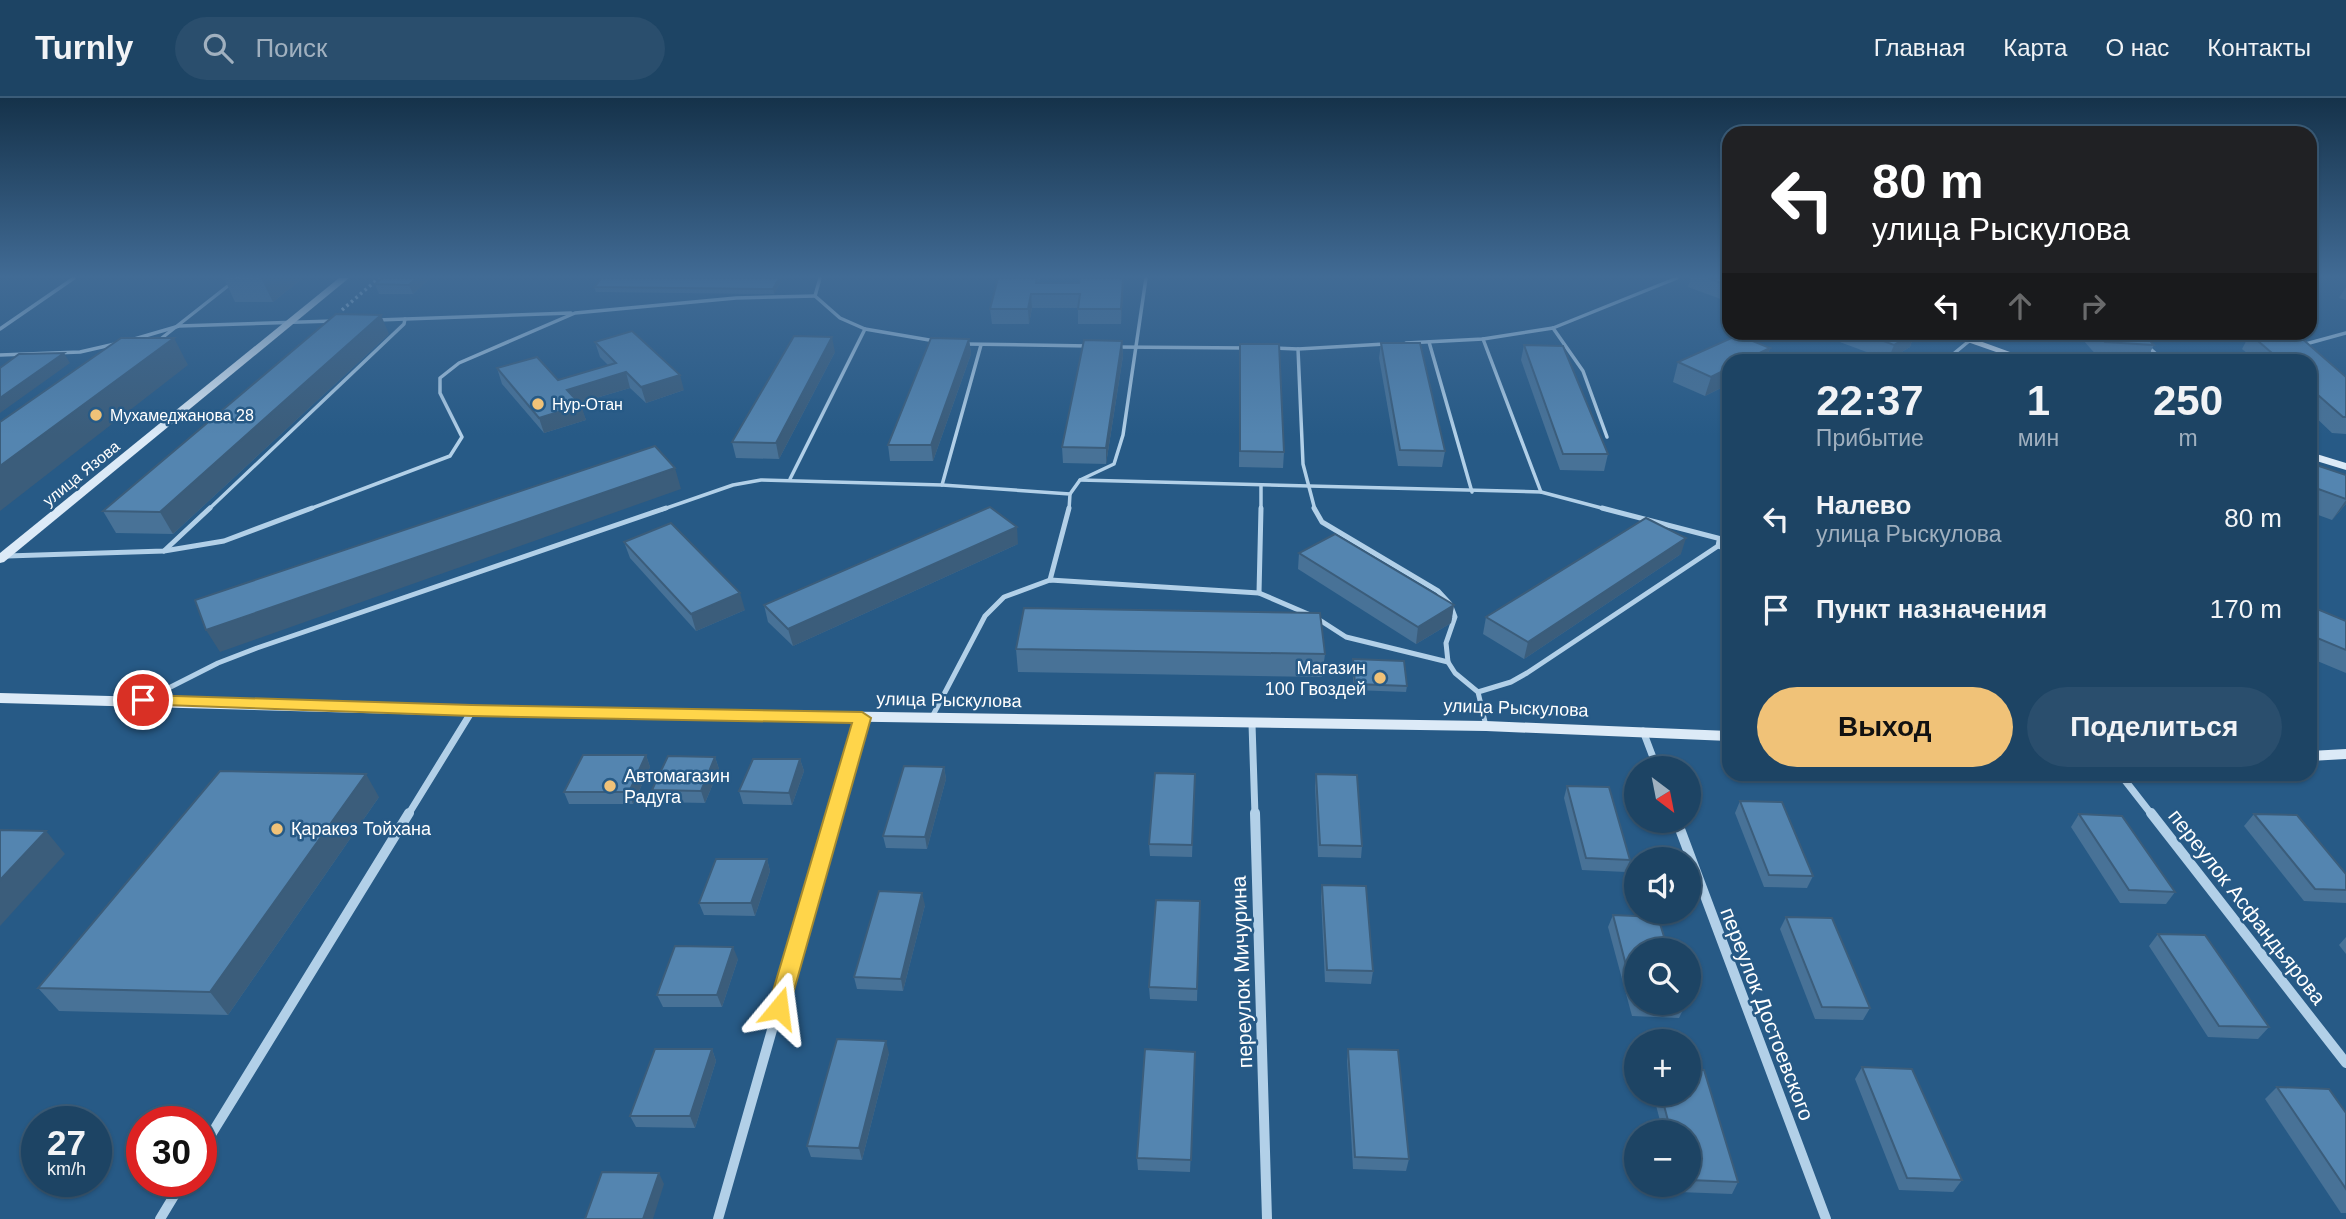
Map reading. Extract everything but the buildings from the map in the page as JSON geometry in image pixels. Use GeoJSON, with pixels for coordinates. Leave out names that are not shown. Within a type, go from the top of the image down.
{"type":"FeatureCollection","features":[{"type":"Feature","properties":{"kind":"street","name":"улица Язова"},"geometry":{"type":"LineString","coordinates":[[2,558],[282,330]]}},
{"type":"Feature","properties":{"kind":"street"},"geometry":{"type":"LineString","coordinates":[[1966,340],[2009,354]]}},
{"type":"Feature","properties":{"kind":"street"},"geometry":{"type":"LineString","coordinates":[[2317,457],[2346,467]]}},
{"type":"Feature","properties":{"kind":"street","name":"улица Рыскулова"},"geometry":{"type":"LineString","coordinates":[[0,698],[472,711],[1486,726],[1722,736]]}},
{"type":"Feature","properties":{"kind":"street"},"geometry":{"type":"LineString","coordinates":[[217,1125],[472,711]]}},
{"type":"Feature","properties":{"kind":"street"},"geometry":{"type":"LineString","coordinates":[[718,1219],[862,718]]}},
{"type":"Feature","properties":{"kind":"street","name":"переулок Мичурина"},"geometry":{"type":"LineString","coordinates":[[1252,724],[1267,1219]]}},
{"type":"Feature","properties":{"kind":"street"},"geometry":{"type":"LineString","coordinates":[[1643,732],[1652,756]]}},
{"type":"Feature","properties":{"kind":"street"},"geometry":{"type":"LineString","coordinates":[[2317,756],[2346,754]]}},
{"type":"Feature","properties":{"kind":"street","name":"переулок Асфандьярова"},"geometry":{"type":"LineString","coordinates":[[2125,781],[2346,1063]]}},
{"type":"Feature","properties":{"kind":"street","name":"переулок Достоевского"},"geometry":{"type":"LineString","coordinates":[[1681,833],[1826,1219]]}},
{"type":"Feature","properties":{"kind":"street"},"geometry":{"type":"LineString","coordinates":[[160,1219],[173,1197]]}},
{"type":"Feature","properties":{"kind":"lane"},"geometry":{"type":"LineString","coordinates":[[129,340],[164,330]]}},
{"type":"Feature","properties":{"kind":"lane"},"geometry":{"type":"LineString","coordinates":[[157,342],[173,330]]}},
{"type":"Feature","properties":{"kind":"lane"},"geometry":{"type":"LineString","coordinates":[[164,551],[393,330]]}},
{"type":"Feature","properties":{"kind":"lane"},"geometry":{"type":"LineString","coordinates":[[2,558],[164,551],[224,541],[450,456],[462,438],[440,393],[440,378],[459,363],[535,330]]}},
{"type":"Feature","properties":{"kind":"lane"},"geometry":{"type":"LineString","coordinates":[[790,479],[863,330]]}},
{"type":"Feature","properties":{"kind":"lane"},"geometry":{"type":"LineString","coordinates":[[872,330],[947,342]]}},
{"type":"Feature","properties":{"kind":"lane"},"geometry":{"type":"LineString","coordinates":[[1049,580],[1069,514],[1070,494],[1080,480],[1114,464],[1124,435],[1140,330]]}},
{"type":"Feature","properties":{"kind":"lane"},"geometry":{"type":"LineString","coordinates":[[1402,344],[1483,339],[1538,330]]}},
{"type":"Feature","properties":{"kind":"lane"},"geometry":{"type":"LineString","coordinates":[[1555,330],[1583,371],[1607,437]]}},
{"type":"Feature","properties":{"kind":"lane"},"geometry":{"type":"LineString","coordinates":[[2297,349],[2304,344],[2346,333]]}},
{"type":"Feature","properties":{"kind":"lane"},"geometry":{"type":"LineString","coordinates":[[1483,339],[1541,492]]}},
{"type":"Feature","properties":{"kind":"lane"},"geometry":{"type":"LineString","coordinates":[[2293,341],[2304,344]]}},
{"type":"Feature","properties":{"kind":"lane"},"geometry":{"type":"LineString","coordinates":[[1429,342],[1472,492]]}},
{"type":"Feature","properties":{"kind":"lane"},"geometry":{"type":"LineString","coordinates":[[1955,354],[1972,342]]}},
{"type":"Feature","properties":{"kind":"lane"},"geometry":{"type":"LineString","coordinates":[[2143,342],[2156,354]]}},
{"type":"Feature","properties":{"kind":"lane"},"geometry":{"type":"LineString","coordinates":[[958,343],[1099,346]]}},
{"type":"Feature","properties":{"kind":"lane"},"geometry":{"type":"LineString","coordinates":[[2,356],[80,352],[116,344]]}},
{"type":"Feature","properties":{"kind":"lane"},"geometry":{"type":"LineString","coordinates":[[1271,348],[1389,344]]}},
{"type":"Feature","properties":{"kind":"lane"},"geometry":{"type":"LineString","coordinates":[[942,485],[982,345]]}},
{"type":"Feature","properties":{"kind":"lane"},"geometry":{"type":"LineString","coordinates":[[1112,346],[1258,348]]}},
{"type":"Feature","properties":{"kind":"lane"},"geometry":{"type":"LineString","coordinates":[[1298,349],[1305,486],[1314,512],[1322,522],[1438,591],[1450,604],[1455,617],[1446,643],[1448,662],[1455,673],[1478,692],[1486,726]]}},
{"type":"Feature","properties":{"kind":"lane"},"geometry":{"type":"LineString","coordinates":[[143,700],[257,648],[720,489],[761,480],[790,479],[942,485],[1070,494]]}},
{"type":"Feature","properties":{"kind":"lane"},"geometry":{"type":"LineString","coordinates":[[1080,480],[1541,492],[1722,545]]}},
{"type":"Feature","properties":{"kind":"lane"},"geometry":{"type":"LineString","coordinates":[[1259,593],[1261,485]]}},
{"type":"Feature","properties":{"kind":"lane"},"geometry":{"type":"LineString","coordinates":[[1478,692],[1511,682],[1527,673],[1722,542]]}},
{"type":"Feature","properties":{"kind":"lane"},"geometry":{"type":"LineString","coordinates":[[932,719],[985,616],[1004,597],[1049,580],[1259,593],[1315,617],[1346,637],[1448,662]]}},
{"type":"Feature","properties":{"kind":"place","name":"Нур-Отан"},"geometry":{"type":"Point","coordinates":[538,404]}},
{"type":"Feature","properties":{"kind":"place","name":"Мухамеджанова 28"},"geometry":{"type":"Point","coordinates":[96,415]}},
{"type":"Feature","properties":{"kind":"place","name":"Магазин 100 Гвоздей"},"geometry":{"type":"Point","coordinates":[1380,678]}},
{"type":"Feature","properties":{"kind":"place","name":"Автомагазин Радуга"},"geometry":{"type":"Point","coordinates":[610,786]}},
{"type":"Feature","properties":{"kind":"place","name":"Қаракөз Тойхана"},"geometry":{"type":"Point","coordinates":[277,829]}},
{"type":"Feature","properties":{"kind":"route"},"geometry":{"type":"LineString","coordinates":[[143,700],[472,711],[862,718],[779,1008]]}}]}
